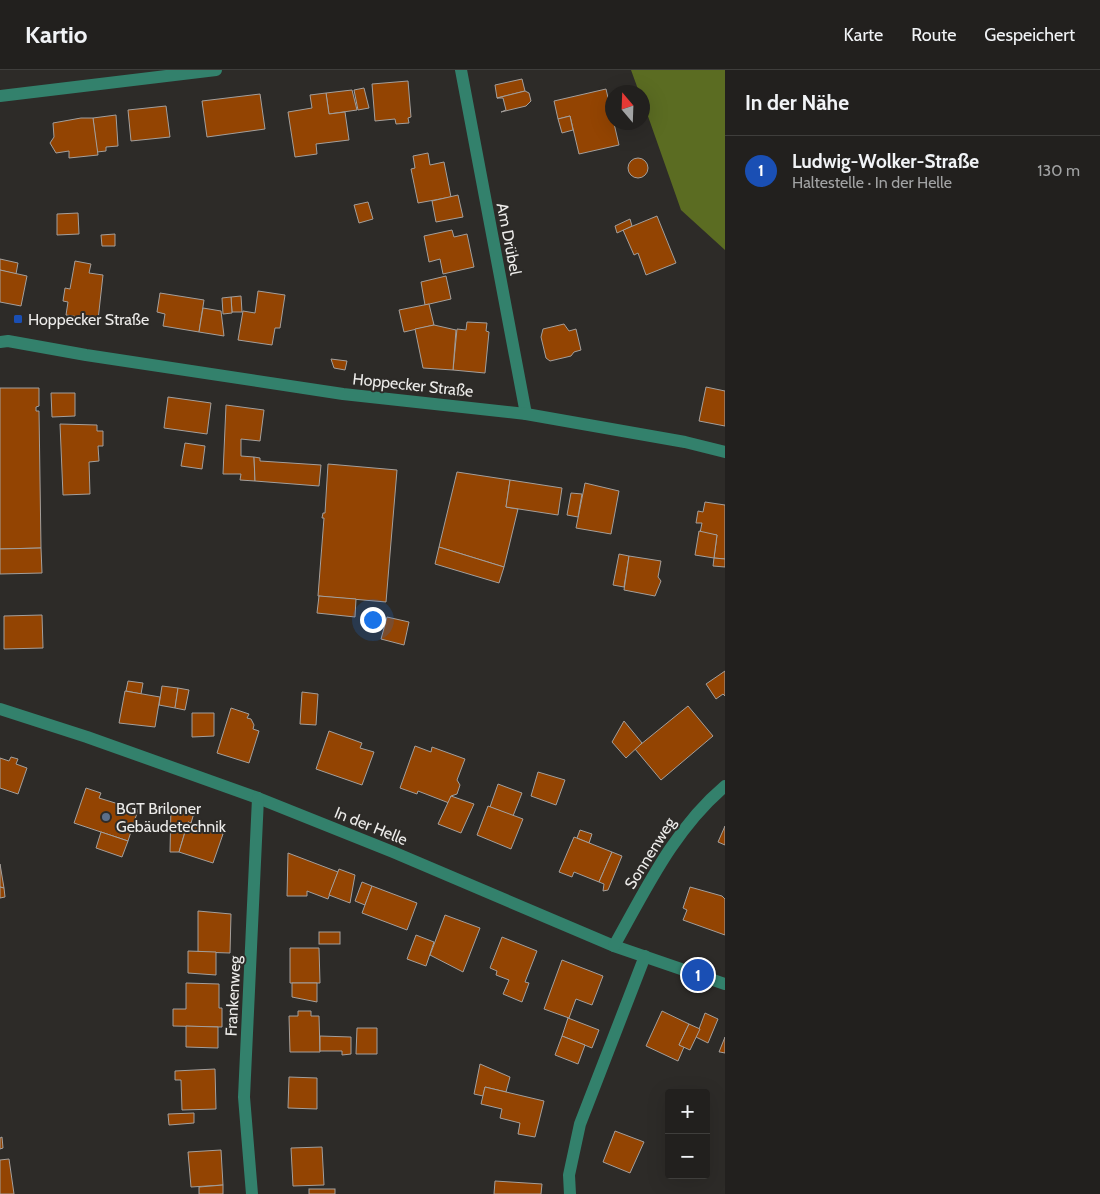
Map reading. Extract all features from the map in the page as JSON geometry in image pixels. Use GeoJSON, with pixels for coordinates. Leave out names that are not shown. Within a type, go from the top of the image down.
{"type":"FeatureCollection","features":[{"type":"Feature","properties":{"kind":"street"},"geometry":{"type":"LineString","coordinates":[[0,96],[216,70]]}},
{"type":"Feature","properties":{"kind":"street","name":"Am Drübel"},"geometry":{"type":"LineString","coordinates":[[460,70],[526,414]]}},
{"type":"Feature","properties":{"kind":"street","name":"Hoppecker Straße"},"geometry":{"type":"LineString","coordinates":[[2,340],[95,357],[343,394],[526,414],[685,442],[725,452]]}},
{"type":"Feature","properties":{"kind":"street","name":"In der Helle"},"geometry":{"type":"LineString","coordinates":[[0,709],[88,736],[258,798],[393,852],[614,946],[725,984]]}},
{"type":"Feature","properties":{"kind":"street","name":"Sonnenweg"},"geometry":{"type":"LineString","coordinates":[[614,946],[651,879],[680,833],[725,786]]}},
{"type":"Feature","properties":{"kind":"street","name":"Frankenweg"},"geometry":{"type":"LineString","coordinates":[[252,1194],[244,1097],[258,798]]}},
{"type":"Feature","properties":{"kind":"street"},"geometry":{"type":"LineString","coordinates":[[570,1194],[569,1175],[580,1124],[645,956]]}},
{"type":"Feature","properties":{"kind":"green space"},"geometry":{"type":"Polygon","coordinates":[[[631,70],[725,70],[725,250],[681,210],[650,122],[650,85],[636,85],[631,70]]]}},
{"type":"Feature","properties":{"kind":"building"},"geometry":{"type":"Polygon","coordinates":[[[522,79],[525,91],[497,98],[495,85],[522,79]]]}},
{"type":"Feature","properties":{"kind":"building"},"geometry":{"type":"Polygon","coordinates":[[[408,81],[411,117],[408,118],[409,123],[396,124],[395,119],[375,121],[372,84],[408,81]]]}},
{"type":"Feature","properties":{"kind":"building"},"geometry":{"type":"Polygon","coordinates":[[[364,88],[369,108],[358,110],[354,90],[364,88]]]}},
{"type":"Feature","properties":{"kind":"building"},"geometry":{"type":"Polygon","coordinates":[[[605,89],[605,130],[616,130],[619,145],[579,154],[570,116],[558,119],[554,101],[605,89]]]}},
{"type":"Feature","properties":{"kind":"building"},"geometry":{"type":"Polygon","coordinates":[[[352,90],[357,110],[329,114],[326,93],[352,90]]]}},
{"type":"Feature","properties":{"kind":"building"},"geometry":{"type":"Polygon","coordinates":[[[525,91],[529,93],[531,101],[526,106],[501,112],[506,110],[503,98],[497,98],[525,91]]]}},
{"type":"Feature","properties":{"kind":"building"},"geometry":{"type":"Polygon","coordinates":[[[326,93],[329,114],[345,112],[349,140],[316,144],[317,154],[295,157],[288,112],[312,108],[310,95],[326,93]]]}},
{"type":"Feature","properties":{"kind":"building"},"geometry":{"type":"Polygon","coordinates":[[[260,94],[265,129],[207,137],[202,101],[260,94]]]}},
{"type":"Feature","properties":{"kind":"building"},"geometry":{"type":"Polygon","coordinates":[[[166,106],[170,137],[131,141],[128,110],[166,106]]]}},
{"type":"Feature","properties":{"kind":"building"},"geometry":{"type":"Polygon","coordinates":[[[116,115],[118,146],[106,147],[106,151],[97,152],[93,118],[116,115]]]}},
{"type":"Feature","properties":{"kind":"building"},"geometry":{"type":"Polygon","coordinates":[[[570,116],[573,130],[562,133],[558,119],[570,116]]]}},
{"type":"Feature","properties":{"kind":"building"},"geometry":{"type":"Polygon","coordinates":[[[93,118],[98,155],[69,158],[69,151],[56,153],[50,143],[54,137],[53,123],[93,118]]]}},
{"type":"Feature","properties":{"kind":"building"},"geometry":{"type":"Polygon","coordinates":[[[428,153],[430,165],[444,162],[451,197],[418,203],[411,169],[415,168],[413,156],[428,153]]]}},
{"type":"Feature","properties":{"kind":"building"},"geometry":{"type":"Polygon","coordinates":[[[638,158],[645,161],[648,168],[645,175],[638,178],[631,175],[628,168],[631,161],[638,158]]]}},
{"type":"Feature","properties":{"kind":"building"},"geometry":{"type":"Polygon","coordinates":[[[458,195],[463,217],[436,222],[432,201],[458,195]]]}},
{"type":"Feature","properties":{"kind":"building"},"geometry":{"type":"Polygon","coordinates":[[[368,202],[373,219],[359,223],[354,205],[368,202]]]}},
{"type":"Feature","properties":{"kind":"building"},"geometry":{"type":"Polygon","coordinates":[[[78,213],[79,234],[57,235],[57,214],[78,213]]]}},
{"type":"Feature","properties":{"kind":"building"},"geometry":{"type":"Polygon","coordinates":[[[657,216],[676,263],[646,275],[638,253],[634,255],[623,230],[657,216]]]}},
{"type":"Feature","properties":{"kind":"building"},"geometry":{"type":"Polygon","coordinates":[[[630,219],[632,226],[617,233],[615,226],[630,219]]]}},
{"type":"Feature","properties":{"kind":"building"},"geometry":{"type":"Polygon","coordinates":[[[452,230],[454,237],[467,234],[474,267],[443,274],[440,259],[429,262],[424,236],[452,230]]]}},
{"type":"Feature","properties":{"kind":"building"},"geometry":{"type":"Polygon","coordinates":[[[115,234],[115,246],[102,246],[101,235],[115,234]]]}},
{"type":"Feature","properties":{"kind":"building"},"geometry":{"type":"Polygon","coordinates":[[[0,259],[18,263],[16,274],[0,270],[0,259]]]}},
{"type":"Feature","properties":{"kind":"building"},"geometry":{"type":"Polygon","coordinates":[[[75,261],[91,264],[89,273],[103,275],[98,320],[66,315],[68,302],[63,301],[65,288],[70,289],[75,261]]]}},
{"type":"Feature","properties":{"kind":"building"},"geometry":{"type":"Polygon","coordinates":[[[0,270],[27,276],[21,306],[0,302],[0,270]]]}},
{"type":"Feature","properties":{"kind":"building"},"geometry":{"type":"Polygon","coordinates":[[[446,276],[451,299],[425,305],[421,282],[446,276]]]}},
{"type":"Feature","properties":{"kind":"building"},"geometry":{"type":"Polygon","coordinates":[[[258,291],[285,295],[280,328],[275,328],[272,345],[238,340],[243,311],[255,313],[258,291]]]}},
{"type":"Feature","properties":{"kind":"building"},"geometry":{"type":"Polygon","coordinates":[[[160,293],[204,300],[199,332],[163,326],[165,314],[157,312],[160,293]]]}},
{"type":"Feature","properties":{"kind":"building"},"geometry":{"type":"Polygon","coordinates":[[[241,296],[242,312],[232,312],[231,297],[241,296]]]}},
{"type":"Feature","properties":{"kind":"building"},"geometry":{"type":"Polygon","coordinates":[[[231,297],[232,313],[223,314],[222,298],[231,297]]]}},
{"type":"Feature","properties":{"kind":"building"},"geometry":{"type":"Polygon","coordinates":[[[429,304],[434,325],[404,332],[399,310],[429,304]]]}},
{"type":"Feature","properties":{"kind":"building"},"geometry":{"type":"Polygon","coordinates":[[[203,308],[221,311],[224,336],[199,332],[203,308]]]}},
{"type":"Feature","properties":{"kind":"building"},"geometry":{"type":"Polygon","coordinates":[[[467,322],[487,323],[486,331],[489,332],[485,373],[453,370],[457,329],[466,330],[467,322]]]}},
{"type":"Feature","properties":{"kind":"building"},"geometry":{"type":"Polygon","coordinates":[[[564,324],[569,331],[576,329],[581,350],[574,352],[571,356],[550,361],[546,358],[541,337],[543,329],[564,324]]]}},
{"type":"Feature","properties":{"kind":"building"},"geometry":{"type":"Polygon","coordinates":[[[434,325],[456,330],[453,370],[423,368],[415,329],[434,325]]]}},
{"type":"Feature","properties":{"kind":"building"},"geometry":{"type":"Polygon","coordinates":[[[331,359],[347,361],[345,370],[334,368],[331,359]]]}},
{"type":"Feature","properties":{"kind":"building"},"geometry":{"type":"Polygon","coordinates":[[[706,387],[725,391],[725,426],[699,421],[706,387]]]}},
{"type":"Feature","properties":{"kind":"building"},"geometry":{"type":"Polygon","coordinates":[[[0,388],[39,388],[39,406],[36,407],[36,411],[39,411],[41,548],[0,549],[0,388]]]}},
{"type":"Feature","properties":{"kind":"building"},"geometry":{"type":"Polygon","coordinates":[[[51,393],[75,393],[75,416],[52,417],[51,393]]]}},
{"type":"Feature","properties":{"kind":"building"},"geometry":{"type":"Polygon","coordinates":[[[168,397],[211,403],[207,434],[164,428],[168,397]]]}},
{"type":"Feature","properties":{"kind":"building"},"geometry":{"type":"Polygon","coordinates":[[[226,405],[264,410],[260,441],[241,439],[241,456],[254,457],[255,481],[240,480],[241,474],[223,474],[226,405]]]}},
{"type":"Feature","properties":{"kind":"building"},"geometry":{"type":"Polygon","coordinates":[[[60,424],[97,425],[97,431],[103,431],[103,446],[98,446],[99,461],[89,462],[90,494],[63,495],[60,424]]]}},
{"type":"Feature","properties":{"kind":"building"},"geometry":{"type":"Polygon","coordinates":[[[185,443],[205,446],[202,469],[181,466],[185,443]]]}},
{"type":"Feature","properties":{"kind":"building"},"geometry":{"type":"Polygon","coordinates":[[[254,457],[260,458],[260,461],[321,465],[319,486],[255,481],[254,457]]]}},
{"type":"Feature","properties":{"kind":"building"},"geometry":{"type":"Polygon","coordinates":[[[328,464],[397,470],[386,602],[318,596],[324,518],[322,518],[323,513],[325,513],[328,464]]]}},
{"type":"Feature","properties":{"kind":"building"},"geometry":{"type":"Polygon","coordinates":[[[457,472],[510,480],[506,507],[518,509],[504,567],[439,547],[457,472]]]}},
{"type":"Feature","properties":{"kind":"building"},"geometry":{"type":"Polygon","coordinates":[[[510,480],[562,488],[558,515],[506,507],[510,480]]]}},
{"type":"Feature","properties":{"kind":"building"},"geometry":{"type":"Polygon","coordinates":[[[585,483],[619,491],[611,534],[576,528],[585,483]]]}},
{"type":"Feature","properties":{"kind":"building"},"geometry":{"type":"Polygon","coordinates":[[[571,493],[582,494],[578,517],[567,515],[571,493]]]}},
{"type":"Feature","properties":{"kind":"building"},"geometry":{"type":"Polygon","coordinates":[[[705,502],[725,505],[725,559],[714,558],[717,535],[700,533],[702,523],[696,523],[698,511],[703,512],[705,502]]]}},
{"type":"Feature","properties":{"kind":"building"},"geometry":{"type":"Polygon","coordinates":[[[699,531],[717,535],[714,558],[695,555],[699,531]]]}},
{"type":"Feature","properties":{"kind":"building"},"geometry":{"type":"Polygon","coordinates":[[[439,547],[504,567],[499,583],[435,564],[439,547]]]}},
{"type":"Feature","properties":{"kind":"building"},"geometry":{"type":"Polygon","coordinates":[[[41,548],[42,573],[0,574],[0,549],[41,548]]]}},
{"type":"Feature","properties":{"kind":"building"},"geometry":{"type":"Polygon","coordinates":[[[619,554],[629,556],[624,587],[613,585],[619,554]]]}},
{"type":"Feature","properties":{"kind":"building"},"geometry":{"type":"Polygon","coordinates":[[[629,556],[661,561],[658,577],[661,581],[655,596],[624,590],[629,556]]]}},
{"type":"Feature","properties":{"kind":"building"},"geometry":{"type":"Polygon","coordinates":[[[714,558],[725,559],[725,567],[713,566],[714,558]]]}},
{"type":"Feature","properties":{"kind":"building"},"geometry":{"type":"Polygon","coordinates":[[[319,596],[356,599],[355,617],[317,613],[319,596]]]}},
{"type":"Feature","properties":{"kind":"building"},"geometry":{"type":"Polygon","coordinates":[[[42,615],[43,648],[4,649],[4,616],[42,615]]]}},
{"type":"Feature","properties":{"kind":"building"},"geometry":{"type":"Polygon","coordinates":[[[387,617],[409,622],[404,645],[381,639],[387,617]]]}},
{"type":"Feature","properties":{"kind":"building"},"geometry":{"type":"Polygon","coordinates":[[[725,671],[725,696],[723,694],[716,699],[706,684],[725,671]]]}},
{"type":"Feature","properties":{"kind":"building"},"geometry":{"type":"Polygon","coordinates":[[[128,681],[143,683],[141,694],[126,691],[128,681]]]}},
{"type":"Feature","properties":{"kind":"building"},"geometry":{"type":"Polygon","coordinates":[[[162,686],[178,688],[175,708],[159,705],[162,686]]]}},
{"type":"Feature","properties":{"kind":"building"},"geometry":{"type":"Polygon","coordinates":[[[178,688],[189,690],[185,710],[175,708],[178,688]]]}},
{"type":"Feature","properties":{"kind":"building"},"geometry":{"type":"Polygon","coordinates":[[[125,691],[160,697],[155,727],[119,723],[125,691]]]}},
{"type":"Feature","properties":{"kind":"building"},"geometry":{"type":"Polygon","coordinates":[[[302,692],[318,694],[316,725],[300,724],[302,692]]]}},
{"type":"Feature","properties":{"kind":"building"},"geometry":{"type":"Polygon","coordinates":[[[688,706],[713,736],[661,780],[635,749],[688,706]]]}},
{"type":"Feature","properties":{"kind":"building"},"geometry":{"type":"Polygon","coordinates":[[[231,708],[249,714],[247,718],[251,719],[254,725],[253,729],[259,731],[249,763],[217,753],[231,708]]]}},
{"type":"Feature","properties":{"kind":"building"},"geometry":{"type":"Polygon","coordinates":[[[192,713],[214,713],[214,736],[192,737],[192,713]]]}},
{"type":"Feature","properties":{"kind":"building"},"geometry":{"type":"Polygon","coordinates":[[[624,721],[642,743],[626,758],[612,742],[624,721]]]}},
{"type":"Feature","properties":{"kind":"building"},"geometry":{"type":"Polygon","coordinates":[[[329,731],[362,743],[360,748],[374,752],[362,785],[316,769],[329,731]]]}},
{"type":"Feature","properties":{"kind":"building"},"geometry":{"type":"Polygon","coordinates":[[[415,746],[431,752],[432,747],[465,759],[457,780],[460,785],[457,794],[451,796],[449,803],[418,791],[417,794],[400,788],[415,746]]]}},
{"type":"Feature","properties":{"kind":"building"},"geometry":{"type":"Polygon","coordinates":[[[11,757],[18,759],[16,764],[27,768],[18,794],[0,788],[0,758],[9,761],[11,757]]]}},
{"type":"Feature","properties":{"kind":"building"},"geometry":{"type":"Polygon","coordinates":[[[538,772],[565,780],[556,805],[531,796],[538,772]]]}},
{"type":"Feature","properties":{"kind":"building"},"geometry":{"type":"Polygon","coordinates":[[[498,784],[522,793],[513,816],[490,807],[498,784]]]}},
{"type":"Feature","properties":{"kind":"building","name":"BGT Briloner Gebäudetechnik"},"geometry":{"type":"Polygon","coordinates":[[[86,788],[101,793],[99,798],[138,810],[128,841],[74,823],[86,788]]]}},
{"type":"Feature","properties":{"kind":"building"},"geometry":{"type":"Polygon","coordinates":[[[451,796],[474,804],[461,833],[438,824],[451,796]]]}},
{"type":"Feature","properties":{"kind":"building"},"geometry":{"type":"Polygon","coordinates":[[[171,806],[194,813],[191,823],[188,822],[179,852],[170,852],[171,806]]]}},
{"type":"Feature","properties":{"kind":"building"},"geometry":{"type":"Polygon","coordinates":[[[488,806],[523,819],[511,849],[477,835],[488,806]]]}},
{"type":"Feature","properties":{"kind":"building"},"geometry":{"type":"Polygon","coordinates":[[[188,822],[223,834],[213,863],[179,852],[188,822]]]}},
{"type":"Feature","properties":{"kind":"building"},"geometry":{"type":"Polygon","coordinates":[[[725,826],[725,845],[718,842],[725,826]]]}},
{"type":"Feature","properties":{"kind":"building"},"geometry":{"type":"Polygon","coordinates":[[[580,830],[592,834],[589,843],[577,838],[580,830]]]}},
{"type":"Feature","properties":{"kind":"building"},"geometry":{"type":"Polygon","coordinates":[[[101,832],[128,841],[122,857],[96,848],[101,832]]]}},
{"type":"Feature","properties":{"kind":"building"},"geometry":{"type":"Polygon","coordinates":[[[574,837],[612,852],[599,882],[574,872],[572,877],[559,872],[574,837]]]}},
{"type":"Feature","properties":{"kind":"building"},"geometry":{"type":"Polygon","coordinates":[[[612,852],[622,856],[608,890],[603,891],[604,884],[599,882],[612,852]]]}},
{"type":"Feature","properties":{"kind":"building"},"geometry":{"type":"Polygon","coordinates":[[[288,853],[338,872],[328,899],[307,891],[307,896],[287,896],[288,853]]]}},
{"type":"Feature","properties":{"kind":"building"},"geometry":{"type":"Polygon","coordinates":[[[0,864],[4,888],[0,887],[0,864]]]}},
{"type":"Feature","properties":{"kind":"building"},"geometry":{"type":"Polygon","coordinates":[[[339,869],[355,875],[350,903],[329,895],[339,869]]]}},
{"type":"Feature","properties":{"kind":"building"},"geometry":{"type":"Polygon","coordinates":[[[362,882],[372,886],[365,905],[355,901],[362,882]]]}},
{"type":"Feature","properties":{"kind":"building"},"geometry":{"type":"Polygon","coordinates":[[[372,886],[417,903],[407,930],[362,913],[372,886]]]}},
{"type":"Feature","properties":{"kind":"building"},"geometry":{"type":"Polygon","coordinates":[[[0,887],[4,888],[5,897],[0,898],[0,887]]]}},
{"type":"Feature","properties":{"kind":"building"},"geometry":{"type":"Polygon","coordinates":[[[690,887],[722,896],[725,899],[725,935],[683,920],[687,910],[683,908],[690,887]]]}},
{"type":"Feature","properties":{"kind":"building"},"geometry":{"type":"Polygon","coordinates":[[[198,911],[231,914],[230,953],[198,952],[198,911]]]}},
{"type":"Feature","properties":{"kind":"building"},"geometry":{"type":"Polygon","coordinates":[[[445,915],[480,928],[463,972],[430,955],[445,915]]]}},
{"type":"Feature","properties":{"kind":"building"},"geometry":{"type":"Polygon","coordinates":[[[319,932],[340,932],[340,944],[319,944],[319,932]]]}},
{"type":"Feature","properties":{"kind":"building"},"geometry":{"type":"Polygon","coordinates":[[[416,935],[434,942],[426,966],[407,959],[416,935]]]}},
{"type":"Feature","properties":{"kind":"building"},"geometry":{"type":"Polygon","coordinates":[[[502,937],[537,951],[525,982],[529,983],[522,1002],[503,994],[509,980],[496,975],[497,971],[490,968],[502,937]]]}},
{"type":"Feature","properties":{"kind":"building"},"geometry":{"type":"Polygon","coordinates":[[[290,948],[319,948],[320,983],[290,983],[290,948]]]}},
{"type":"Feature","properties":{"kind":"building"},"geometry":{"type":"Polygon","coordinates":[[[188,951],[216,952],[216,975],[188,973],[188,951]]]}},
{"type":"Feature","properties":{"kind":"building"},"geometry":{"type":"Polygon","coordinates":[[[562,960],[603,976],[592,1005],[576,999],[569,1018],[544,1009],[562,960]]]}},
{"type":"Feature","properties":{"kind":"building"},"geometry":{"type":"Polygon","coordinates":[[[186,983],[219,984],[219,1008],[222,1008],[222,1027],[173,1026],[173,1009],[186,1009],[186,983]]]}},
{"type":"Feature","properties":{"kind":"building"},"geometry":{"type":"Polygon","coordinates":[[[292,983],[317,983],[317,1002],[292,997],[292,983]]]}},
{"type":"Feature","properties":{"kind":"building"},"geometry":{"type":"Polygon","coordinates":[[[298,1011],[311,1011],[311,1016],[319,1016],[320,1052],[290,1052],[289,1016],[298,1016],[298,1011]]]}},
{"type":"Feature","properties":{"kind":"building"},"geometry":{"type":"Polygon","coordinates":[[[662,1011],[689,1024],[679,1045],[684,1047],[678,1061],[646,1046],[662,1011]]]}},
{"type":"Feature","properties":{"kind":"building"},"geometry":{"type":"Polygon","coordinates":[[[705,1013],[718,1019],[708,1043],[696,1037],[705,1013]]]}},
{"type":"Feature","properties":{"kind":"building"},"geometry":{"type":"Polygon","coordinates":[[[568,1018],[599,1030],[592,1048],[562,1036],[568,1018]]]}},
{"type":"Feature","properties":{"kind":"building"},"geometry":{"type":"Polygon","coordinates":[[[689,1024],[700,1029],[690,1050],[679,1045],[689,1024]]]}},
{"type":"Feature","properties":{"kind":"building"},"geometry":{"type":"Polygon","coordinates":[[[186,1026],[218,1027],[218,1048],[186,1047],[186,1026]]]}},
{"type":"Feature","properties":{"kind":"building"},"geometry":{"type":"Polygon","coordinates":[[[357,1028],[377,1028],[377,1054],[356,1054],[357,1028]]]}},
{"type":"Feature","properties":{"kind":"building"},"geometry":{"type":"Polygon","coordinates":[[[320,1036],[351,1037],[351,1054],[342,1055],[342,1051],[320,1051],[320,1036]]]}},
{"type":"Feature","properties":{"kind":"building"},"geometry":{"type":"Polygon","coordinates":[[[562,1036],[585,1045],[578,1064],[555,1055],[562,1036]]]}},
{"type":"Feature","properties":{"kind":"building"},"geometry":{"type":"Polygon","coordinates":[[[725,1037],[725,1053],[719,1052],[725,1037]]]}},
{"type":"Feature","properties":{"kind":"building"},"geometry":{"type":"Polygon","coordinates":[[[480,1064],[510,1077],[506,1092],[485,1087],[483,1096],[474,1094],[480,1064]]]}},
{"type":"Feature","properties":{"kind":"building"},"geometry":{"type":"Polygon","coordinates":[[[215,1069],[216,1109],[182,1110],[181,1080],[175,1080],[175,1071],[215,1069]]]}},
{"type":"Feature","properties":{"kind":"building"},"geometry":{"type":"Polygon","coordinates":[[[289,1077],[317,1078],[317,1109],[288,1108],[289,1077]]]}},
{"type":"Feature","properties":{"kind":"building"},"geometry":{"type":"Polygon","coordinates":[[[485,1087],[544,1101],[535,1137],[518,1134],[520,1123],[500,1118],[502,1109],[481,1104],[485,1087]]]}},
{"type":"Feature","properties":{"kind":"building"},"geometry":{"type":"Polygon","coordinates":[[[194,1113],[194,1123],[169,1125],[168,1114],[194,1113]]]}},
{"type":"Feature","properties":{"kind":"building"},"geometry":{"type":"Polygon","coordinates":[[[615,1131],[644,1142],[630,1173],[603,1162],[615,1131]]]}},
{"type":"Feature","properties":{"kind":"building"},"geometry":{"type":"Polygon","coordinates":[[[2,1137],[3,1148],[0,1149],[0,1138],[2,1137]]]}},
{"type":"Feature","properties":{"kind":"building"},"geometry":{"type":"Polygon","coordinates":[[[322,1147],[324,1185],[293,1186],[291,1148],[322,1147]]]}},
{"type":"Feature","properties":{"kind":"building"},"geometry":{"type":"Polygon","coordinates":[[[221,1150],[223,1185],[191,1187],[188,1152],[221,1150]]]}},
{"type":"Feature","properties":{"kind":"building"},"geometry":{"type":"Polygon","coordinates":[[[9,1159],[14,1194],[0,1194],[0,1160],[9,1159]]]}},
{"type":"Feature","properties":{"kind":"building"},"geometry":{"type":"Polygon","coordinates":[[[495,1181],[542,1184],[541,1194],[494,1194],[495,1181]]]}},
{"type":"Feature","properties":{"kind":"building"},"geometry":{"type":"Polygon","coordinates":[[[223,1185],[223,1194],[199,1194],[199,1187],[223,1185]]]}},
{"type":"Feature","properties":{"kind":"building"},"geometry":{"type":"Polygon","coordinates":[[[309,1189],[335,1189],[335,1194],[309,1194],[309,1189]]]}},
{"type":"Feature","properties":{"kind":"place","name":"Hoppecker Straße"},"geometry":{"type":"Point","coordinates":[18,319]}},
{"type":"Feature","properties":{"kind":"place","name":"BGT Briloner Gebäudetechnik"},"geometry":{"type":"Point","coordinates":[106,817]}},
{"type":"Feature","properties":{"kind":"place","name":"Ludwig-Wolker-Straße"},"geometry":{"type":"Point","coordinates":[698,975]}}]}
